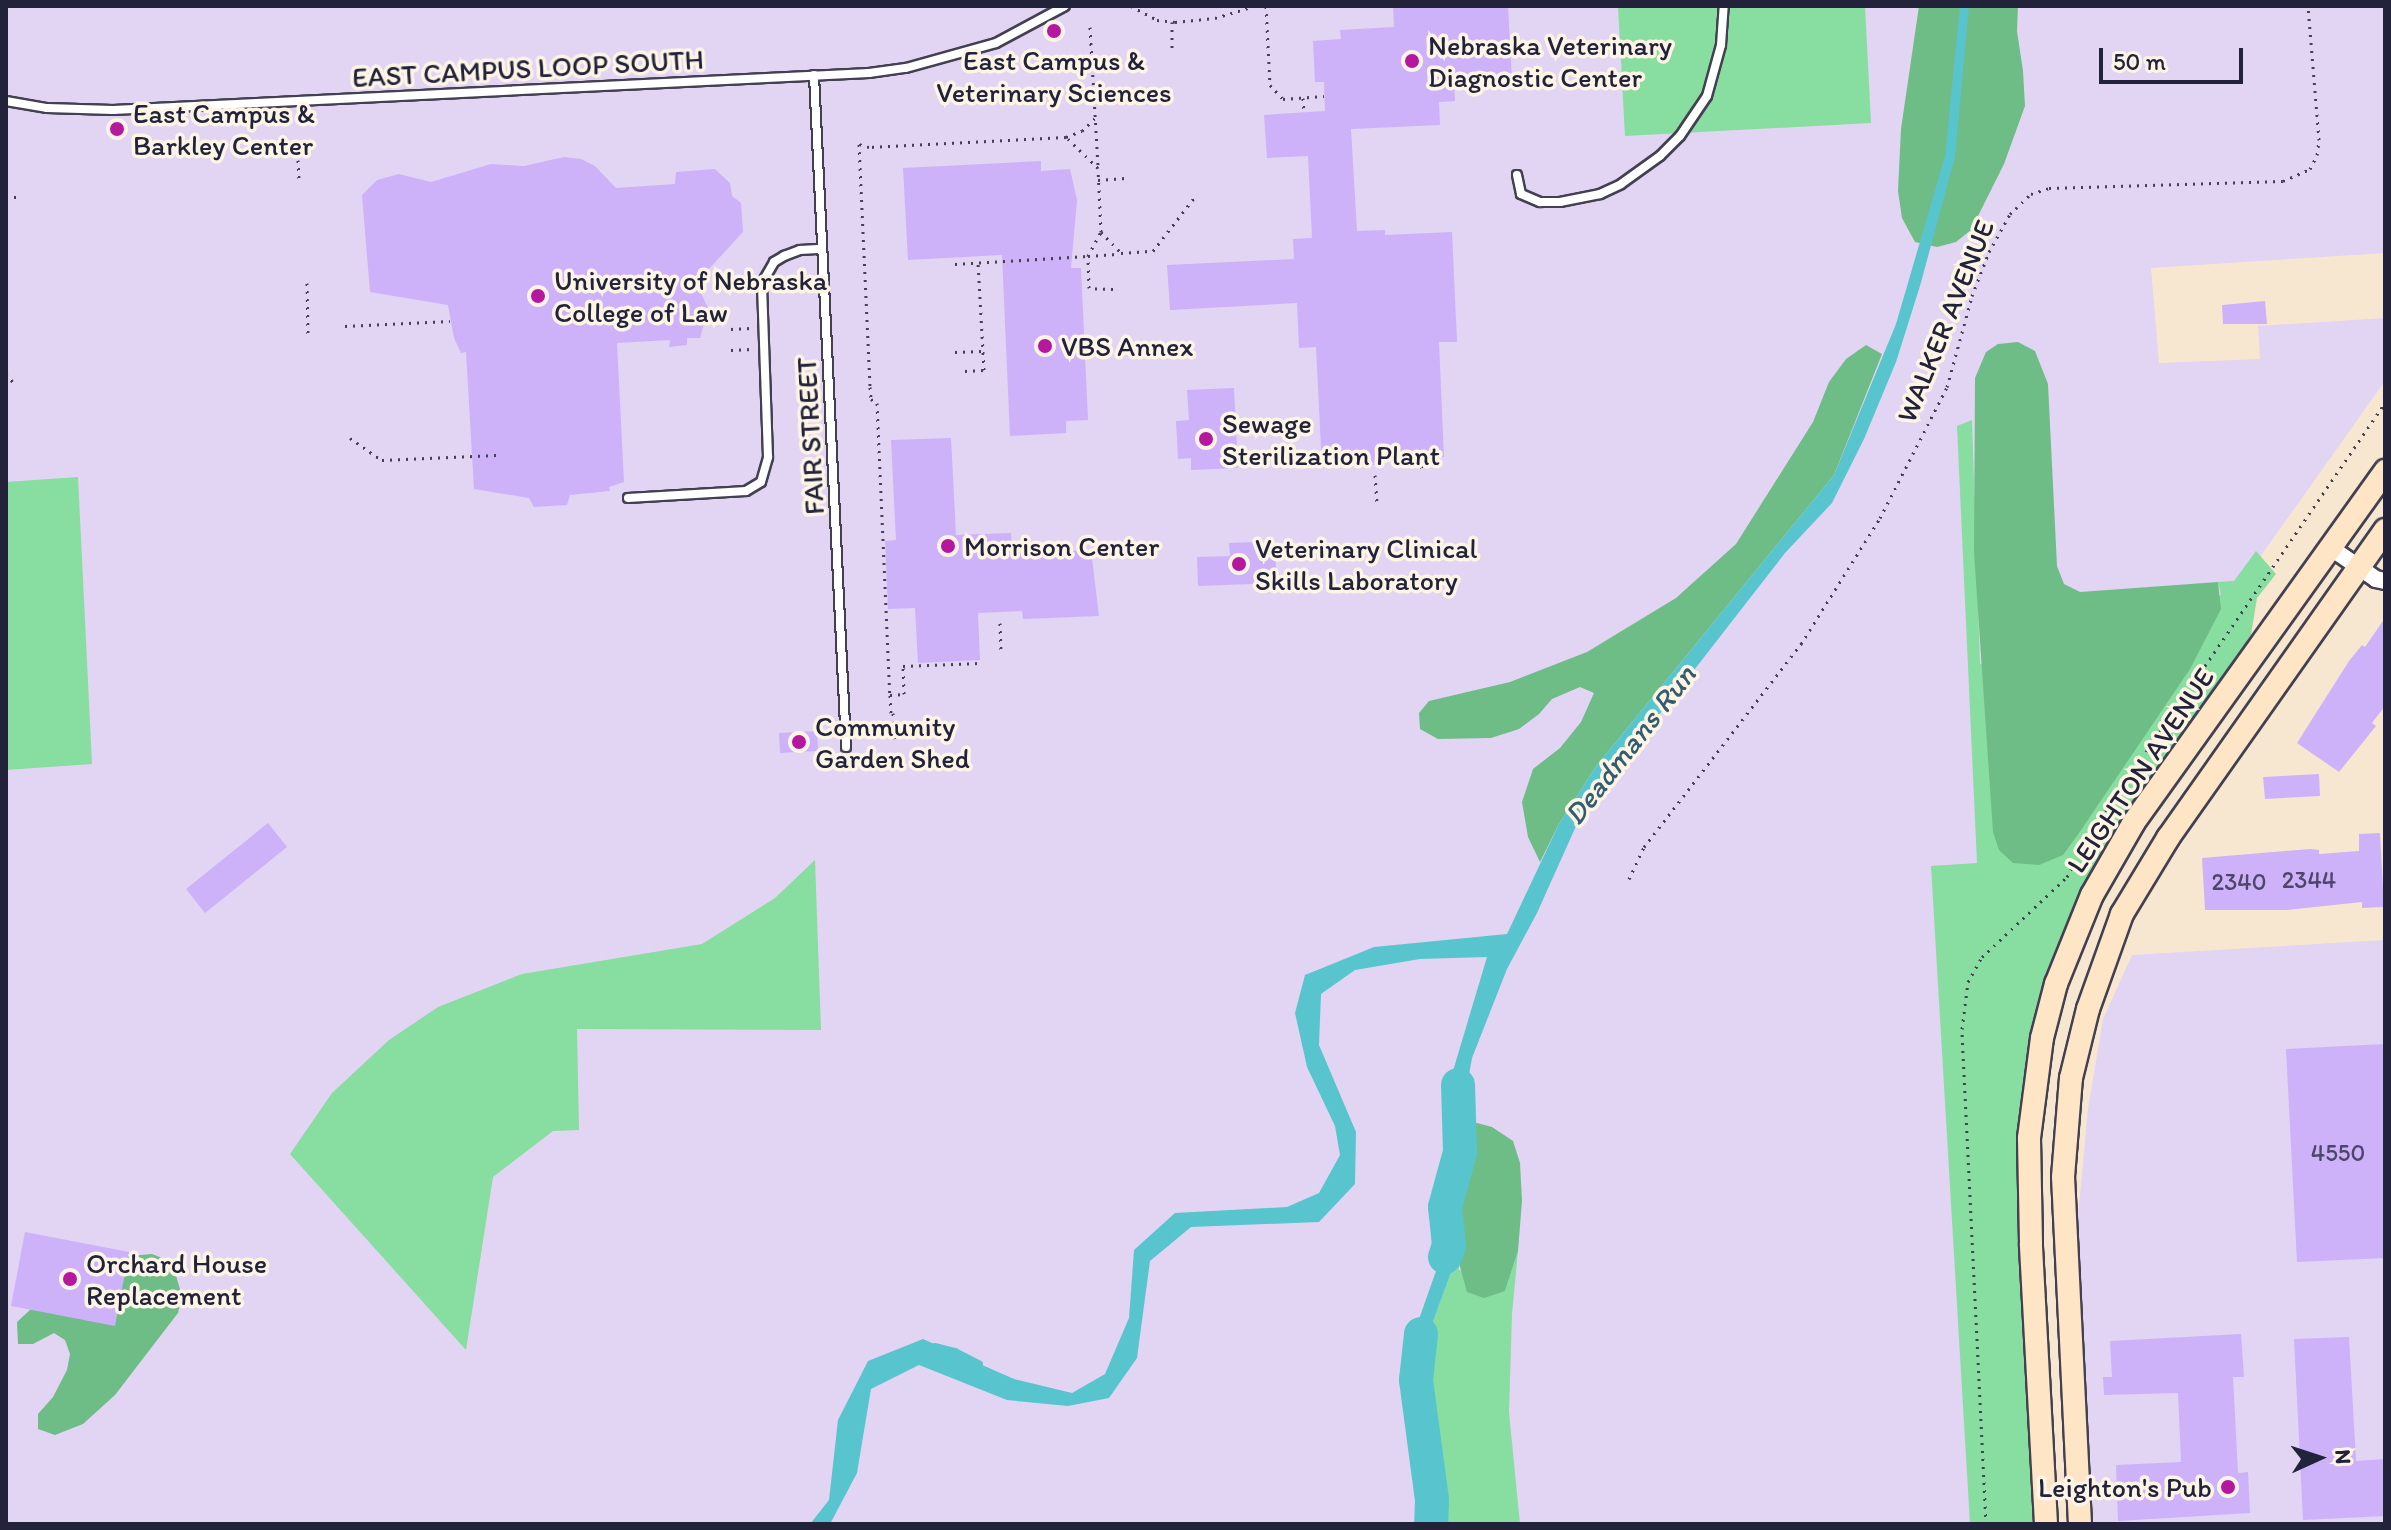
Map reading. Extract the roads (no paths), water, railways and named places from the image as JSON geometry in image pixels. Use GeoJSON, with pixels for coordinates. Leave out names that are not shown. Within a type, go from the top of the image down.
{"type":"FeatureCollection","features":[{"type":"Feature","properties":{"kind":"main road","name":"LEIGHTON AVENUE"},"geometry":{"type":"LineString","coordinates":[[2046,1524],[2031,1243],[2029,1138],[2042,1038],[2056,984],[2092,895],[2134,822],[2385,471]]}},
{"type":"Feature","properties":{"kind":"main road"},"geometry":{"type":"LineString","coordinates":[[2080,1524],[2063,1177],[2071,1078],[2088,1009],[2122,914],[2168,838],[2385,530]]}},
{"type":"Feature","properties":{"kind":"street"},"geometry":{"type":"LineString","coordinates":[[2331,548],[2358,568],[2385,581]]}},
{"type":"Feature","properties":{"kind":"lane","name":"EAST CAMPUS LOOP SOUTH"},"geometry":{"type":"LineString","coordinates":[[6,101],[47,108],[113,110],[882,71],[996,43],[1065,6]]}},
{"type":"Feature","properties":{"kind":"lane"},"geometry":{"type":"LineString","coordinates":[[1517,175],[1521,194],[1540,202],[1560,202],[1600,194],[1621,184],[1660,156],[1680,136],[1707,96],[1721,45],[1724,6]]}},
{"type":"Feature","properties":{"kind":"lane","name":"FAIR STREET"},"geometry":{"type":"LineString","coordinates":[[814,75],[846,747]]}},
{"type":"Feature","properties":{"kind":"lane"},"geometry":{"type":"LineString","coordinates":[[628,498],[746,491],[761,482],[768,457],[762,283],[766,272],[784,256],[800,250],[822,249]]}},
{"type":"Feature","properties":{"kind":"water"},"geometry":{"type":"Polygon","coordinates":[[[1960,6],[1969,6],[1955,157],[1896,362],[1864,439],[1832,503],[1785,553],[1642,737],[1590,795],[1537,913],[1507,969],[1472,1058],[1459,1131],[1457,1256],[1423,1349],[1439,1524],[1425,1524],[1423,1429],[1412,1339],[1442,1254],[1451,1144],[1450,1081],[1487,957],[1420,959],[1355,970],[1321,994],[1319,1045],[1356,1132],[1355,1184],[1319,1222],[1191,1227],[1150,1261],[1137,1358],[1109,1398],[1068,1406],[1007,1400],[919,1365],[871,1389],[857,1473],[830,1524],[810,1524],[829,1500],[838,1420],[868,1361],[923,1339],[1014,1379],[1072,1393],[1105,1374],[1129,1318],[1134,1250],[1175,1213],[1287,1207],[1319,1193],[1340,1155],[1335,1126],[1307,1067],[1295,1013],[1305,975],[1374,947],[1507,934],[1559,824],[1597,765],[1834,475],[1896,324],[1945,156],[1960,6]]]}},
{"type":"Feature","properties":{"kind":"waterway","name":"Deadmans Run"},"geometry":{"type":"LineString","coordinates":[[1445,1257],[1449,1245],[1445,1207],[1460,1152],[1458,1085]]}},
{"type":"Feature","properties":{"kind":"waterway","name":"Deadmans Run"},"geometry":{"type":"LineString","coordinates":[[1421,1334],[1416,1380],[1432,1500],[1431,1524]]}},
{"type":"Feature","properties":{"kind":"waterway"},"geometry":{"type":"LineString","coordinates":[[935,1346],[955,1351],[980,1364]]}},
{"type":"Feature","properties":{"kind":"place","name":"East Campus & Veterinary Sciences"},"geometry":{"type":"Point","coordinates":[1054,31]}},
{"type":"Feature","properties":{"kind":"place","name":"Nebraska Veterinary Diagnostic Center"},"geometry":{"type":"Point","coordinates":[1412,61]}},
{"type":"Feature","properties":{"kind":"place","name":"East Campus & Barkley Center"},"geometry":{"type":"Point","coordinates":[117,129]}},
{"type":"Feature","properties":{"kind":"place","name":"University of Nebraska College of Law"},"geometry":{"type":"Point","coordinates":[538,296]}},
{"type":"Feature","properties":{"kind":"place","name":"VBS Annex"},"geometry":{"type":"Point","coordinates":[1045,346]}},
{"type":"Feature","properties":{"kind":"place","name":"Sewage Sterilization Plant"},"geometry":{"type":"Point","coordinates":[1206,439]}},
{"type":"Feature","properties":{"kind":"place","name":"Morrison Center"},"geometry":{"type":"Point","coordinates":[948,546]}},
{"type":"Feature","properties":{"kind":"place","name":"Veterinary Clinical Skills Laboratory"},"geometry":{"type":"Point","coordinates":[1239,564]}},
{"type":"Feature","properties":{"kind":"place","name":"Community Garden Shed"},"geometry":{"type":"Point","coordinates":[799,742]}},
{"type":"Feature","properties":{"kind":"place","name":"Orchard House Replacement"},"geometry":{"type":"Point","coordinates":[70,1279]}},
{"type":"Feature","properties":{"kind":"place","name":"Leighton's Pub"},"geometry":{"type":"Point","coordinates":[2228,1487]}}]}
